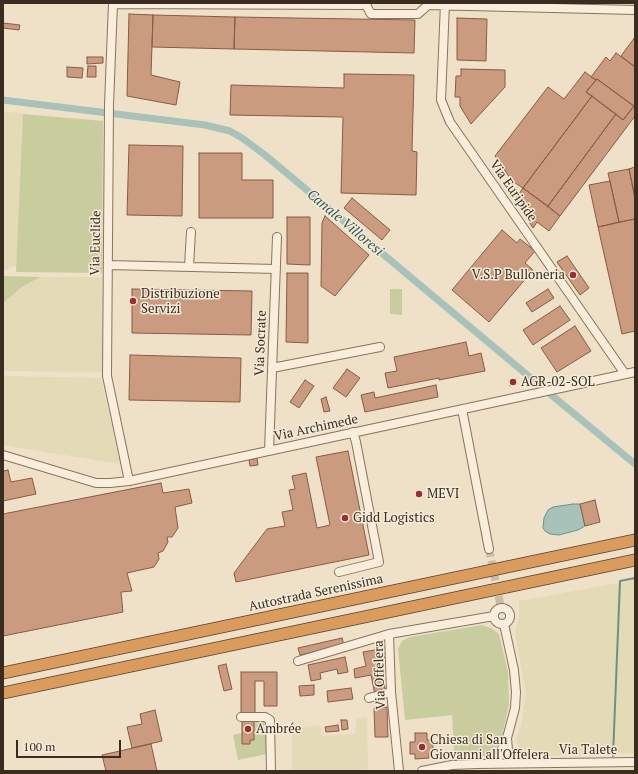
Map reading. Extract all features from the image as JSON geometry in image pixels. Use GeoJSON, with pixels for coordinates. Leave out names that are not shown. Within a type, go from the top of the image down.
{"type":"FeatureCollection","features":[{"type":"Feature","properties":{"kind":"highway","name":"Autostrada Serenissima"},"geometry":{"type":"LineString","coordinates":[[3,674],[635,540]]}},
{"type":"Feature","properties":{"kind":"highway"},"geometry":{"type":"LineString","coordinates":[[3,693],[635,560]]}},
{"type":"Feature","properties":{"kind":"street"},"geometry":{"type":"LineString","coordinates":[[113,4],[367,4],[371,14],[418,14],[427,4],[635,10]]}},
{"type":"Feature","properties":{"kind":"street","name":"Via Euclide"},"geometry":{"type":"LineString","coordinates":[[113,4],[109,105],[107,376],[129,481]]}},
{"type":"Feature","properties":{"kind":"street","name":"Via Euripide"},"geometry":{"type":"LineString","coordinates":[[444,5],[441,100],[450,122],[625,374]]}},
{"type":"Feature","properties":{"kind":"street"},"geometry":{"type":"LineString","coordinates":[[189,267],[191,232]]}},
{"type":"Feature","properties":{"kind":"street","name":"Via Socrate"},"geometry":{"type":"LineString","coordinates":[[269,450],[277,237]]}},
{"type":"Feature","properties":{"kind":"street"},"geometry":{"type":"LineString","coordinates":[[108,265],[276,269]]}},
{"type":"Feature","properties":{"kind":"street"},"geometry":{"type":"LineString","coordinates":[[272,368],[380,347]]}},
{"type":"Feature","properties":{"kind":"street","name":"Via Archimede"},"geometry":{"type":"LineString","coordinates":[[3,455],[96,483],[129,481],[635,372]]}},
{"type":"Feature","properties":{"kind":"street"},"geometry":{"type":"LineString","coordinates":[[462,409],[489,549]]}},
{"type":"Feature","properties":{"kind":"street"},"geometry":{"type":"LineString","coordinates":[[338,572],[379,562],[353,432]]}},
{"type":"Feature","properties":{"kind":"street","name":"Via Offelera"},"geometry":{"type":"LineString","coordinates":[[398,771],[391,692],[389,634],[494,616],[495,612],[499,609],[506,609],[510,616],[509,621],[504,624],[514,670],[516,692],[515,708],[507,738],[499,755],[498,763]]}},
{"type":"Feature","properties":{"kind":"street"},"geometry":{"type":"LineString","coordinates":[[494,616],[497,623],[504,624]]}},
{"type":"Feature","properties":{"kind":"street"},"geometry":{"type":"LineString","coordinates":[[298,661],[389,634]]}},
{"type":"Feature","properties":{"kind":"street"},"geometry":{"type":"LineString","coordinates":[[369,698],[391,692]]}},
{"type":"Feature","properties":{"kind":"street"},"geometry":{"type":"LineString","coordinates":[[241,717],[267,717],[270,720],[271,771]]}},
{"type":"Feature","properties":{"kind":"street","name":"Via Offelera"},"geometry":{"type":"LineString","coordinates":[[507,738],[509,763]]}},
{"type":"Feature","properties":{"kind":"street","name":"Via Talete"},"geometry":{"type":"LineString","coordinates":[[422,771],[459,764],[635,762]]}},
{"type":"Feature","properties":{"kind":"shaded area"},"geometry":{"type":"Polygon","coordinates":[[[3,111],[23,114],[17,265],[6,270],[3,270],[3,111]]]}},
{"type":"Feature","properties":{"kind":"shaded area"},"geometry":{"type":"Polygon","coordinates":[[[40,277],[102,277],[103,372],[3,371],[3,304],[22,287],[40,277]]]}},
{"type":"Feature","properties":{"kind":"shaded area"},"geometry":{"type":"Polygon","coordinates":[[[3,376],[101,378],[120,464],[3,445],[3,376]]]}},
{"type":"Feature","properties":{"kind":"shaded area"},"geometry":{"type":"Polygon","coordinates":[[[635,580],[635,753],[522,757],[516,739],[521,726],[526,693],[515,632],[519,617],[519,601],[635,580]]]}},
{"type":"Feature","properties":{"kind":"shaded area"},"geometry":{"type":"Polygon","coordinates":[[[367,717],[368,769],[358,771],[292,771],[292,729],[320,725],[322,736],[355,734],[357,718],[367,717]]]}},
{"type":"Feature","properties":{"kind":"green space"},"geometry":{"type":"Polygon","coordinates":[[[23,114],[103,121],[102,273],[16,272],[23,114]]]}},
{"type":"Feature","properties":{"kind":"green space"},"geometry":{"type":"Polygon","coordinates":[[[3,276],[40,277],[22,287],[3,303],[3,276]]]}},
{"type":"Feature","properties":{"kind":"green space"},"geometry":{"type":"Polygon","coordinates":[[[390,289],[402,289],[402,315],[390,314],[390,289]]]}},
{"type":"Feature","properties":{"kind":"green space"},"geometry":{"type":"Polygon","coordinates":[[[482,625],[491,628],[499,634],[508,672],[509,704],[501,741],[488,756],[454,756],[452,715],[405,720],[398,649],[402,641],[410,637],[482,625]]]}},
{"type":"Feature","properties":{"kind":"green space"},"geometry":{"type":"Polygon","coordinates":[[[263,720],[266,722],[267,754],[238,760],[233,735],[242,733],[242,744],[250,744],[250,740],[254,740],[254,721],[263,720]]]}},
{"type":"Feature","properties":{"kind":"water"},"geometry":{"type":"Polygon","coordinates":[[[580,504],[585,526],[578,530],[559,535],[550,534],[545,531],[543,528],[544,518],[548,510],[553,507],[580,504]]]}},
{"type":"Feature","properties":{"kind":"building"},"geometry":{"type":"Polygon","coordinates":[[[129,14],[153,15],[151,75],[180,82],[176,105],[127,96],[129,14]]]}},
{"type":"Feature","properties":{"kind":"building"},"geometry":{"type":"Polygon","coordinates":[[[153,15],[235,17],[234,49],[152,47],[153,15]]]}},
{"type":"Feature","properties":{"kind":"building"},"geometry":{"type":"Polygon","coordinates":[[[235,17],[415,20],[414,53],[234,49],[235,17]]]}},
{"type":"Feature","properties":{"kind":"building"},"geometry":{"type":"Polygon","coordinates":[[[457,18],[487,19],[486,61],[457,60],[457,18]]]}},
{"type":"Feature","properties":{"kind":"building"},"geometry":{"type":"Polygon","coordinates":[[[3,23],[20,25],[19,30],[3,28],[3,23]]]}},
{"type":"Feature","properties":{"kind":"building"},"geometry":{"type":"Polygon","coordinates":[[[635,37],[635,67],[621,56],[635,37]]]}},
{"type":"Feature","properties":{"kind":"building"},"geometry":{"type":"Polygon","coordinates":[[[616,53],[635,67],[635,107],[597,79],[596,80],[591,77],[606,57],[610,61],[616,53]]]}},
{"type":"Feature","properties":{"kind":"building"},"geometry":{"type":"Polygon","coordinates":[[[87,57],[103,57],[103,63],[87,64],[87,57]]]}},
{"type":"Feature","properties":{"kind":"building"},"geometry":{"type":"Polygon","coordinates":[[[88,66],[96,66],[96,77],[87,77],[88,66]]]}},
{"type":"Feature","properties":{"kind":"building"},"geometry":{"type":"Polygon","coordinates":[[[67,67],[83,68],[82,78],[67,77],[67,67]]]}},
{"type":"Feature","properties":{"kind":"building"},"geometry":{"type":"Polygon","coordinates":[[[461,69],[505,70],[505,87],[471,124],[460,106],[460,97],[455,97],[456,76],[461,76],[461,69]]]}},
{"type":"Feature","properties":{"kind":"building"},"geometry":{"type":"Polygon","coordinates":[[[585,72],[596,80],[586,92],[592,96],[523,188],[512,181],[495,156],[548,87],[564,99],[585,72]]]}},
{"type":"Feature","properties":{"kind":"building"},"geometry":{"type":"Polygon","coordinates":[[[344,74],[414,75],[412,151],[417,152],[416,195],[341,193],[343,117],[230,115],[231,85],[344,88],[344,74]]]}},
{"type":"Feature","properties":{"kind":"building"},"geometry":{"type":"Polygon","coordinates":[[[597,79],[634,106],[623,120],[586,92],[597,79]]]}},
{"type":"Feature","properties":{"kind":"building"},"geometry":{"type":"Polygon","coordinates":[[[592,96],[616,114],[548,206],[523,188],[592,96]]]}},
{"type":"Feature","properties":{"kind":"building"},"geometry":{"type":"Polygon","coordinates":[[[634,106],[635,116],[560,216],[548,206],[616,114],[623,120],[634,106]]]}},
{"type":"Feature","properties":{"kind":"building"},"geometry":{"type":"Polygon","coordinates":[[[129,145],[183,146],[182,216],[127,215],[129,145]]]}},
{"type":"Feature","properties":{"kind":"building"},"geometry":{"type":"Polygon","coordinates":[[[199,153],[242,153],[242,180],[273,180],[273,218],[199,218],[199,153]]]}},
{"type":"Feature","properties":{"kind":"building"},"geometry":{"type":"Polygon","coordinates":[[[635,167],[635,198],[629,169],[635,167]]]}},
{"type":"Feature","properties":{"kind":"building"},"geometry":{"type":"Polygon","coordinates":[[[629,169],[635,198],[635,219],[619,222],[608,173],[629,169]]]}},
{"type":"Feature","properties":{"kind":"building"},"geometry":{"type":"Polygon","coordinates":[[[610,181],[619,222],[598,227],[589,185],[610,181]]]}},
{"type":"Feature","properties":{"kind":"building"},"geometry":{"type":"Polygon","coordinates":[[[523,188],[560,216],[549,231],[537,222],[533,228],[515,199],[523,188]]]}},
{"type":"Feature","properties":{"kind":"building"},"geometry":{"type":"Polygon","coordinates":[[[352,198],[390,230],[382,240],[344,208],[352,198]]]}},
{"type":"Feature","properties":{"kind":"building"},"geometry":{"type":"Polygon","coordinates":[[[325,216],[369,255],[335,296],[321,286],[322,223],[325,216]]]}},
{"type":"Feature","properties":{"kind":"building"},"geometry":{"type":"Polygon","coordinates":[[[287,217],[310,217],[310,265],[287,264],[287,217]]]}},
{"type":"Feature","properties":{"kind":"building"},"geometry":{"type":"Polygon","coordinates":[[[635,219],[635,331],[622,334],[598,227],[635,219]]]}},
{"type":"Feature","properties":{"kind":"building"},"geometry":{"type":"Polygon","coordinates":[[[502,230],[517,243],[520,239],[535,251],[525,263],[533,270],[489,322],[452,290],[502,230]]]}},
{"type":"Feature","properties":{"kind":"building","name":"V.S.P Bulloneria"},"geometry":{"type":"Polygon","coordinates":[[[567,256],[589,288],[580,295],[557,262],[567,256]]]}},
{"type":"Feature","properties":{"kind":"building"},"geometry":{"type":"Polygon","coordinates":[[[287,273],[308,273],[308,343],[286,342],[287,273]]]}},
{"type":"Feature","properties":{"kind":"building"},"geometry":{"type":"Polygon","coordinates":[[[132,289],[252,291],[251,335],[132,333],[132,289]]]}},
{"type":"Feature","properties":{"kind":"building"},"geometry":{"type":"Polygon","coordinates":[[[548,289],[554,298],[532,312],[526,303],[548,289]]]}},
{"type":"Feature","properties":{"kind":"building"},"geometry":{"type":"Polygon","coordinates":[[[560,306],[570,320],[533,345],[523,330],[560,306]]]}},
{"type":"Feature","properties":{"kind":"building"},"geometry":{"type":"Polygon","coordinates":[[[575,326],[591,351],[557,372],[541,348],[575,326]]]}},
{"type":"Feature","properties":{"kind":"building"},"geometry":{"type":"Polygon","coordinates":[[[466,342],[469,356],[481,353],[485,371],[388,388],[385,373],[397,371],[394,357],[466,342]]]}},
{"type":"Feature","properties":{"kind":"building"},"geometry":{"type":"Polygon","coordinates":[[[130,355],[241,358],[240,402],[129,400],[130,355]]]}},
{"type":"Feature","properties":{"kind":"building"},"geometry":{"type":"Polygon","coordinates":[[[347,369],[360,378],[346,397],[333,388],[347,369]]]}},
{"type":"Feature","properties":{"kind":"building","name":"AGR-02-SOL"},"geometry":{"type":"Polygon","coordinates":[[[516,379],[517,384],[510,386],[509,380],[516,379]]]}},
{"type":"Feature","properties":{"kind":"building"},"geometry":{"type":"Polygon","coordinates":[[[305,380],[314,386],[299,408],[290,402],[305,380]]]}},
{"type":"Feature","properties":{"kind":"building"},"geometry":{"type":"Polygon","coordinates":[[[436,385],[438,397],[365,412],[361,395],[374,392],[375,398],[436,385]]]}},
{"type":"Feature","properties":{"kind":"building"},"geometry":{"type":"Polygon","coordinates":[[[326,397],[330,411],[324,412],[321,399],[326,397]]]}},
{"type":"Feature","properties":{"kind":"building","name":"Gidd Logistics"},"geometry":{"type":"Polygon","coordinates":[[[348,451],[369,555],[236,582],[234,573],[267,529],[285,526],[282,512],[293,510],[289,490],[295,489],[292,476],[306,473],[317,528],[330,525],[316,457],[348,451]]]}},
{"type":"Feature","properties":{"kind":"building"},"geometry":{"type":"Polygon","coordinates":[[[257,458],[258,465],[250,466],[249,460],[257,458]]]}},
{"type":"Feature","properties":{"kind":"building"},"geometry":{"type":"Polygon","coordinates":[[[8,470],[11,482],[32,478],[36,494],[3,501],[3,471],[8,470]]]}},
{"type":"Feature","properties":{"kind":"building"},"geometry":{"type":"Polygon","coordinates":[[[161,483],[163,493],[189,489],[192,503],[175,507],[178,528],[172,537],[167,537],[168,542],[163,551],[158,553],[159,559],[154,567],[127,573],[132,591],[121,592],[123,612],[3,636],[3,514],[161,483]]]}},
{"type":"Feature","properties":{"kind":"building"},"geometry":{"type":"Polygon","coordinates":[[[595,500],[600,522],[585,526],[580,504],[595,500]]]}},
{"type":"Feature","properties":{"kind":"building"},"geometry":{"type":"Polygon","coordinates":[[[342,638],[344,645],[300,655],[298,648],[342,638]]]}},
{"type":"Feature","properties":{"kind":"building"},"geometry":{"type":"Polygon","coordinates":[[[385,648],[387,657],[379,659],[386,693],[375,695],[371,675],[355,678],[354,669],[366,666],[363,652],[385,648]]]}},
{"type":"Feature","properties":{"kind":"building"},"geometry":{"type":"Polygon","coordinates":[[[345,657],[348,672],[338,674],[337,669],[320,673],[321,679],[311,681],[308,665],[345,657]]]}},
{"type":"Feature","properties":{"kind":"building"},"geometry":{"type":"Polygon","coordinates":[[[226,664],[232,689],[224,691],[218,666],[226,664]]]}},
{"type":"Feature","properties":{"kind":"building"},"geometry":{"type":"Polygon","coordinates":[[[241,672],[277,672],[277,706],[264,706],[264,681],[255,681],[255,714],[241,714],[241,672]]]}},
{"type":"Feature","properties":{"kind":"building"},"geometry":{"type":"Polygon","coordinates":[[[314,685],[314,695],[300,696],[299,686],[314,685]]]}},
{"type":"Feature","properties":{"kind":"building"},"geometry":{"type":"Polygon","coordinates":[[[351,688],[353,699],[328,702],[327,691],[351,688]]]}},
{"type":"Feature","properties":{"kind":"building"},"geometry":{"type":"Polygon","coordinates":[[[387,707],[388,737],[375,737],[374,708],[387,707]]]}},
{"type":"Feature","properties":{"kind":"building"},"geometry":{"type":"Polygon","coordinates":[[[155,710],[162,741],[132,748],[127,727],[142,724],[140,714],[155,710]]]}},
{"type":"Feature","properties":{"kind":"building"},"geometry":{"type":"Polygon","coordinates":[[[242,719],[254,719],[254,740],[250,740],[250,744],[242,744],[242,719]]]}},
{"type":"Feature","properties":{"kind":"building"},"geometry":{"type":"Polygon","coordinates":[[[341,720],[347,720],[348,729],[342,730],[341,720]]]}},
{"type":"Feature","properties":{"kind":"building"},"geometry":{"type":"Polygon","coordinates":[[[338,725],[339,731],[326,732],[325,727],[338,725]]]}},
{"type":"Feature","properties":{"kind":"building","name":"Chiesa di San Giovanni all'Offelera"},"geometry":{"type":"Polygon","coordinates":[[[415,733],[427,733],[427,740],[433,740],[433,753],[429,753],[429,758],[415,759],[415,754],[410,754],[410,742],[415,742],[415,733]]]}},
{"type":"Feature","properties":{"kind":"building"},"geometry":{"type":"Polygon","coordinates":[[[151,744],[157,771],[106,771],[102,755],[151,744]]]}},
{"type":"Feature","properties":{"kind":"waterway","name":"Canale Villoresi"},"geometry":{"type":"LineString","coordinates":[[3,100],[205,125],[230,131],[265,155],[635,464]]}},
{"type":"Feature","properties":{"kind":"waterway"},"geometry":{"type":"LineString","coordinates":[[613,756],[620,581],[635,578]]}},
{"type":"Feature","properties":{"kind":"tunnel"},"geometry":{"type":"LineString","coordinates":[[489,549],[501,608]]}},
{"type":"Feature","properties":{"kind":"place","name":"V.S.P Bulloneria"},"geometry":{"type":"Point","coordinates":[573,275]}},
{"type":"Feature","properties":{"kind":"place","name":"Distribuzione Servizi"},"geometry":{"type":"Point","coordinates":[133,301]}},
{"type":"Feature","properties":{"kind":"place","name":"AGR-02-SOL"},"geometry":{"type":"Point","coordinates":[513,382]}},
{"type":"Feature","properties":{"kind":"place","name":"MEVI"},"geometry":{"type":"Point","coordinates":[419,494]}},
{"type":"Feature","properties":{"kind":"place","name":"Gidd Logistics"},"geometry":{"type":"Point","coordinates":[345,518]}},
{"type":"Feature","properties":{"kind":"place","name":"Ambrée"},"geometry":{"type":"Point","coordinates":[248,729]}},
{"type":"Feature","properties":{"kind":"place","name":"Chiesa di San Giovanni all'Offelera"},"geometry":{"type":"Point","coordinates":[422,747]}}]}
